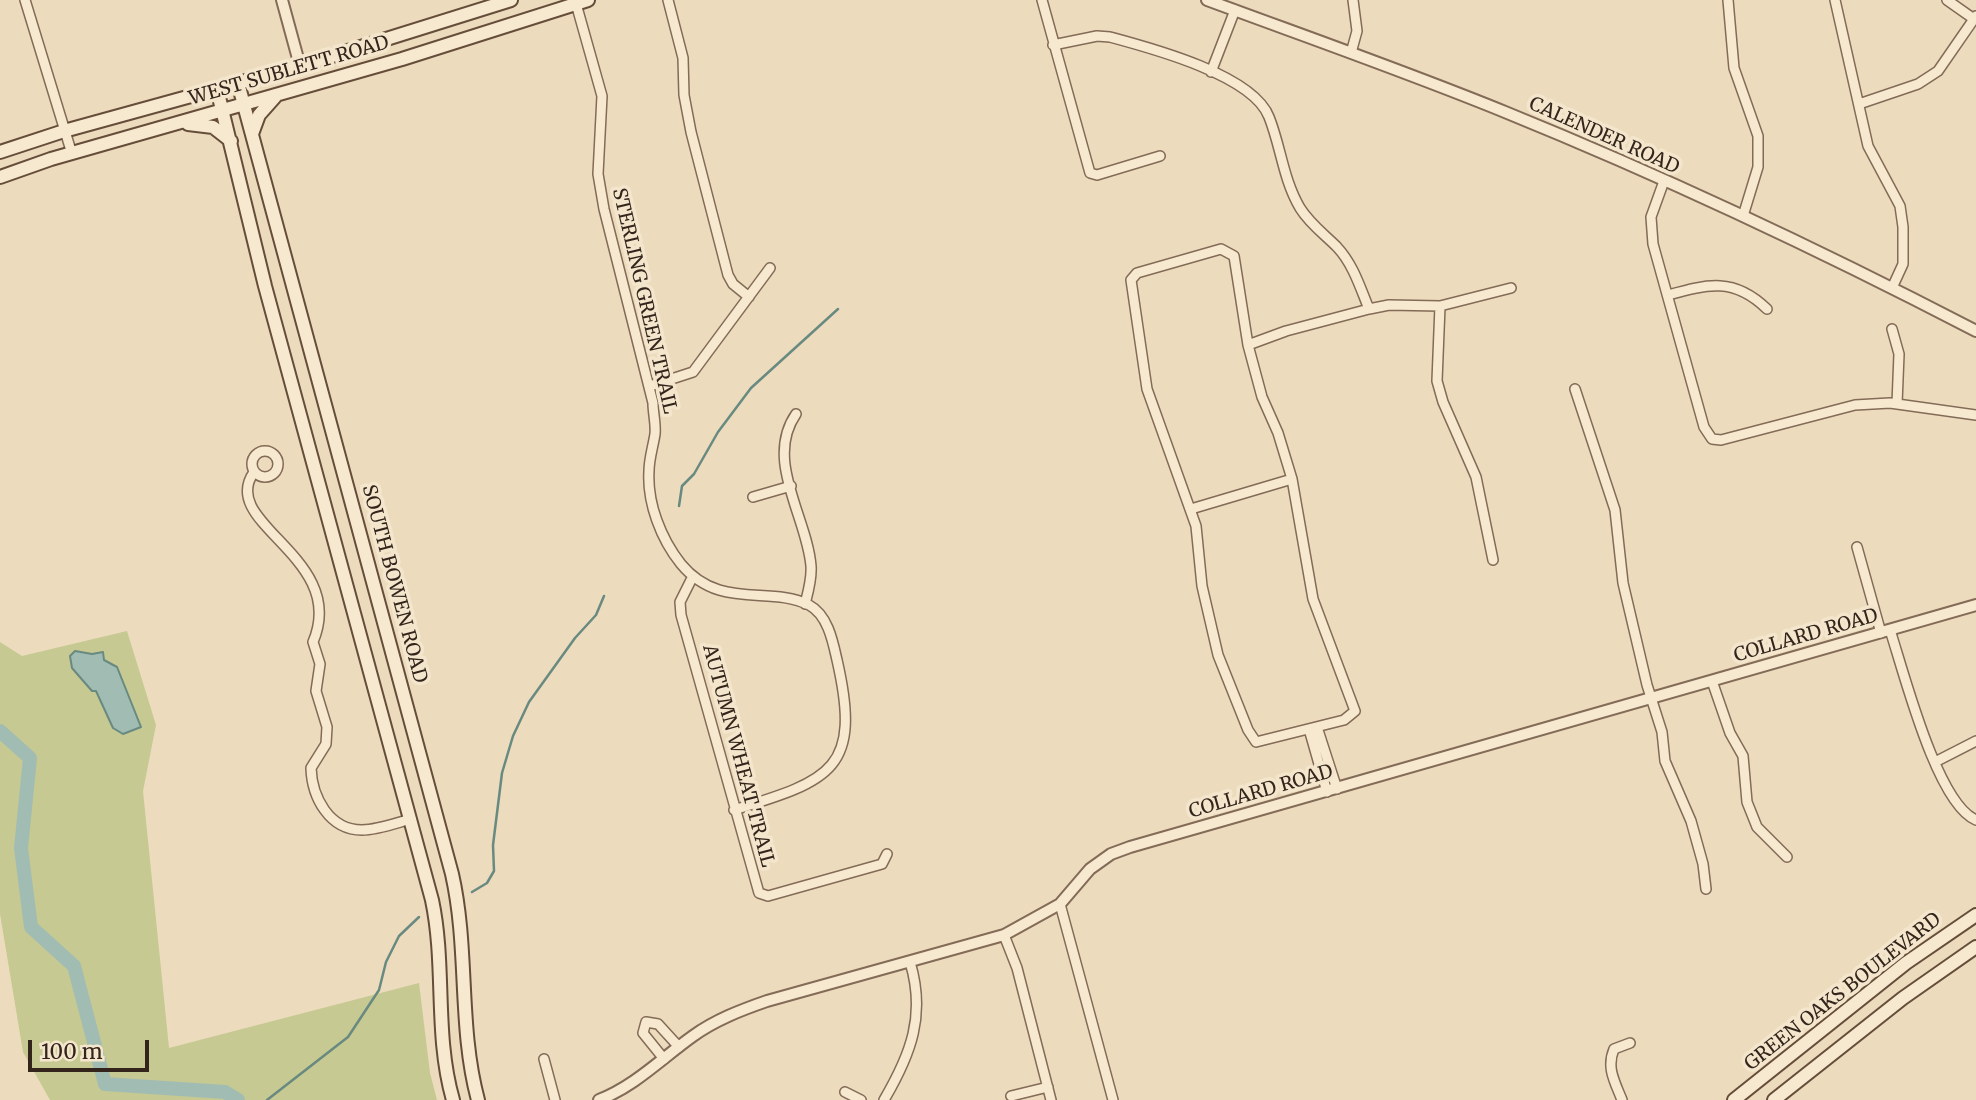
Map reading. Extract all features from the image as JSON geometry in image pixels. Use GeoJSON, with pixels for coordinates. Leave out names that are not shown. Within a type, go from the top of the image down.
{"type":"FeatureCollection","features":[{"type":"Feature","properties":{"kind":"main road","name":"WEST SUBLETT ROAD"},"geometry":{"type":"LineString","coordinates":[[0,152],[64,131],[300,66],[511,0]]}},
{"type":"Feature","properties":{"kind":"main road","name":"WEST SUBLETT ROAD"},"geometry":{"type":"LineString","coordinates":[[0,177],[580,1]]}},
{"type":"Feature","properties":{"kind":"main road","name":"SOUTH BOWEN ROAD"},"geometry":{"type":"LineString","coordinates":[[238,83],[456,895],[464,949],[469,1054],[478,1100]]}},
{"type":"Feature","properties":{"kind":"main road"},"geometry":{"type":"LineString","coordinates":[[217,89],[265,286],[328,506],[435,913],[441,1034],[453,1100]]}},
{"type":"Feature","properties":{"kind":"main road"},"geometry":{"type":"LineString","coordinates":[[252,134],[266,105],[278,94]]}},
{"type":"Feature","properties":{"kind":"main road"},"geometry":{"type":"LineString","coordinates":[[173,125],[200,124],[213,127],[231,141]]}},
{"type":"Feature","properties":{"kind":"main road"},"geometry":{"type":"LineString","coordinates":[[265,286],[290,279]]}},
{"type":"Feature","properties":{"kind":"main road"},"geometry":{"type":"LineString","coordinates":[[328,506],[351,499]]}},
{"type":"Feature","properties":{"kind":"main road","name":"GREEN OAKS BOULEVARD"},"geometry":{"type":"LineString","coordinates":[[1734,1100],[1888,978],[1976,915]]}},
{"type":"Feature","properties":{"kind":"main road"},"geometry":{"type":"LineString","coordinates":[[1774,1100],[1903,998],[1975,951]]}},
{"type":"Feature","properties":{"kind":"main road"},"geometry":{"type":"LineString","coordinates":[[1888,978],[1903,998]]}},
{"type":"Feature","properties":{"kind":"street"},"geometry":{"type":"LineString","coordinates":[[25,0],[72,154]]}},
{"type":"Feature","properties":{"kind":"street"},"geometry":{"type":"LineString","coordinates":[[668,0],[683,58],[684,95],[691,132],[728,275],[733,284],[749,297]]}},
{"type":"Feature","properties":{"kind":"street"},"geometry":{"type":"LineString","coordinates":[[1042,0],[1090,173],[1097,175],[1160,156]]}},
{"type":"Feature","properties":{"kind":"street","name":"CALENDER ROAD"},"geometry":{"type":"LineString","coordinates":[[1207,0],[1503,111],[1743,216],[1976,331]]}},
{"type":"Feature","properties":{"kind":"street"},"geometry":{"type":"LineString","coordinates":[[1351,53],[1357,31],[1353,0]]}},
{"type":"Feature","properties":{"kind":"street"},"geometry":{"type":"LineString","coordinates":[[1728,0],[1734,68],[1758,136],[1758,167],[1743,216]]}},
{"type":"Feature","properties":{"kind":"street"},"geometry":{"type":"LineString","coordinates":[[1835,0],[1868,146],[1900,206],[1903,264],[1892,288]]}},
{"type":"Feature","properties":{"kind":"street"},"geometry":{"type":"LineString","coordinates":[[1859,104],[1918,84],[1938,71],[1975,18],[1947,0]]}},
{"type":"Feature","properties":{"kind":"street"},"geometry":{"type":"LineString","coordinates":[[284,1],[300,66]]}},
{"type":"Feature","properties":{"kind":"street","name":"STERLING GREEN TRAIL"},"geometry":{"type":"LineString","coordinates":[[580,1],[602,96],[598,174],[604,209],[650,386],[655,432],[648,470],[650,495],[663,537],[693,576],[731,594],[805,604]]}},
{"type":"Feature","properties":{"kind":"street"},"geometry":{"type":"LineString","coordinates":[[1211,72],[1235,10]]}},
{"type":"Feature","properties":{"kind":"street"},"geometry":{"type":"LineString","coordinates":[[1053,45],[1097,36],[1110,37],[1211,72],[1238,84],[1260,101],[1268,115],[1294,196],[1311,224],[1349,261],[1369,309]]}},
{"type":"Feature","properties":{"kind":"street"},"geometry":{"type":"LineString","coordinates":[[1664,181],[1650,227],[1704,427],[1712,439],[1855,405],[1897,404],[1976,415]]}},
{"type":"Feature","properties":{"kind":"street"},"geometry":{"type":"LineString","coordinates":[[1221,249],[1234,256],[1248,345],[1262,397],[1292,479],[1313,599],[1355,711],[1344,720],[1256,742],[1248,730],[1218,655],[1202,586],[1196,526],[1161,436],[1147,389],[1131,280],[1137,273],[1221,249]]}},
{"type":"Feature","properties":{"kind":"street"},"geometry":{"type":"LineString","coordinates":[[650,386],[693,372],[771,268]]}},
{"type":"Feature","properties":{"kind":"street"},"geometry":{"type":"LineString","coordinates":[[1668,295],[1702,286],[1724,285],[1755,297],[1767,309]]}},
{"type":"Feature","properties":{"kind":"street"},"geometry":{"type":"LineString","coordinates":[[1248,345],[1286,331],[1388,304],[1440,306],[1511,288]]}},
{"type":"Feature","properties":{"kind":"street"},"geometry":{"type":"LineString","coordinates":[[1440,306],[1437,381],[1443,402],[1476,477],[1493,559]]}},
{"type":"Feature","properties":{"kind":"street"},"geometry":{"type":"LineString","coordinates":[[1892,329],[1899,354],[1897,404]]}},
{"type":"Feature","properties":{"kind":"street"},"geometry":{"type":"LineString","coordinates":[[1575,389],[1615,510],[1623,583],[1662,732],[1668,773],[1699,847],[1706,889]]}},
{"type":"Feature","properties":{"kind":"street"},"geometry":{"type":"LineString","coordinates":[[734,810],[811,782],[834,761],[846,736],[847,703],[833,641],[819,613],[805,604],[811,569],[783,459],[783,441],[796,414]]}},
{"type":"Feature","properties":{"kind":"street"},"geometry":{"type":"LineString","coordinates":[[254,472],[248,488],[254,510],[269,532],[304,567],[314,583],[321,605],[319,627],[313,642],[320,664],[316,691],[327,727],[326,744],[311,768],[317,801],[344,826],[362,830],[411,819]]}},
{"type":"Feature","properties":{"kind":"street"},"geometry":{"type":"LineString","coordinates":[[1191,509],[1292,479]]}},
{"type":"Feature","properties":{"kind":"street"},"geometry":{"type":"LineString","coordinates":[[753,497],[791,485]]}},
{"type":"Feature","properties":{"kind":"street"},"geometry":{"type":"LineString","coordinates":[[1857,547],[1935,762],[1955,804],[1964,814],[1976,820]]}},
{"type":"Feature","properties":{"kind":"street","name":"AUTUMN WHEAT TRAIL"},"geometry":{"type":"LineString","coordinates":[[693,576],[680,602],[681,615],[759,893],[768,896],[882,864],[887,854]]}},
{"type":"Feature","properties":{"kind":"street","name":"COLLARD ROAD"},"geometry":{"type":"LineString","coordinates":[[599,1100],[636,1080],[706,1027],[751,1007],[1004,934],[1060,904],[1085,873],[1121,851],[1976,606]]}},
{"type":"Feature","properties":{"kind":"street"},"geometry":{"type":"LineString","coordinates":[[1712,681],[1730,733],[1743,756],[1748,802],[1757,827],[1787,857]]}},
{"type":"Feature","properties":{"kind":"street"},"geometry":{"type":"LineString","coordinates":[[1313,728],[1332,790]]}},
{"type":"Feature","properties":{"kind":"street"},"geometry":{"type":"LineString","coordinates":[[1935,762],[1976,741]]}},
{"type":"Feature","properties":{"kind":"street"},"geometry":{"type":"LineString","coordinates":[[1060,904],[1113,1100]]}},
{"type":"Feature","properties":{"kind":"street"},"geometry":{"type":"LineString","coordinates":[[1004,934],[1017,968],[1051,1100]]}},
{"type":"Feature","properties":{"kind":"street"},"geometry":{"type":"LineString","coordinates":[[884,1100],[905,1063],[915,1033],[917,996],[910,962]]}},
{"type":"Feature","properties":{"kind":"street"},"geometry":{"type":"LineString","coordinates":[[664,1059],[643,1033],[646,1022],[658,1024],[679,1047]]}},
{"type":"Feature","properties":{"kind":"street"},"geometry":{"type":"LineString","coordinates":[[1622,1100],[1609,1070],[1609,1059],[1614,1049],[1630,1043]]}},
{"type":"Feature","properties":{"kind":"street"},"geometry":{"type":"LineString","coordinates":[[544,1059],[555,1100]]}},
{"type":"Feature","properties":{"kind":"street"},"geometry":{"type":"LineString","coordinates":[[1011,1096],[1048,1087]]}},
{"type":"Feature","properties":{"kind":"street"},"geometry":{"type":"LineString","coordinates":[[845,1092],[861,1100]]}},
{"type":"Feature","properties":{"kind":"green space"},"geometry":{"type":"Polygon","coordinates":[[[127,631],[156,725],[143,791],[169,1048],[419,983],[430,1073],[437,1100],[50,1100],[23,1052],[0,914],[0,642],[22,656],[127,631]]]}},
{"type":"Feature","properties":{"kind":"water"},"geometry":{"type":"Polygon","coordinates":[[[75,651],[92,654],[103,652],[104,660],[117,667],[141,727],[123,734],[113,728],[96,691],[92,691],[72,668],[70,656],[75,651]]]}},
{"type":"Feature","properties":{"kind":"waterway"},"geometry":{"type":"LineString","coordinates":[[679,506],[682,486],[694,474],[718,432],[751,388],[838,309]]}},
{"type":"Feature","properties":{"kind":"waterway"},"geometry":{"type":"LineString","coordinates":[[472,892],[487,883],[494,871],[493,845],[502,773],[513,736],[529,702],[575,638],[596,615],[604,596]]}},
{"type":"Feature","properties":{"kind":"waterway"},"geometry":{"type":"LineString","coordinates":[[0,731],[30,758],[21,848],[31,927],[74,966],[105,1084],[225,1092],[238,1100]]}},
{"type":"Feature","properties":{"kind":"waterway"},"geometry":{"type":"LineString","coordinates":[[267,1100],[348,1037],[379,990],[386,962],[399,936],[419,917]]}}]}
